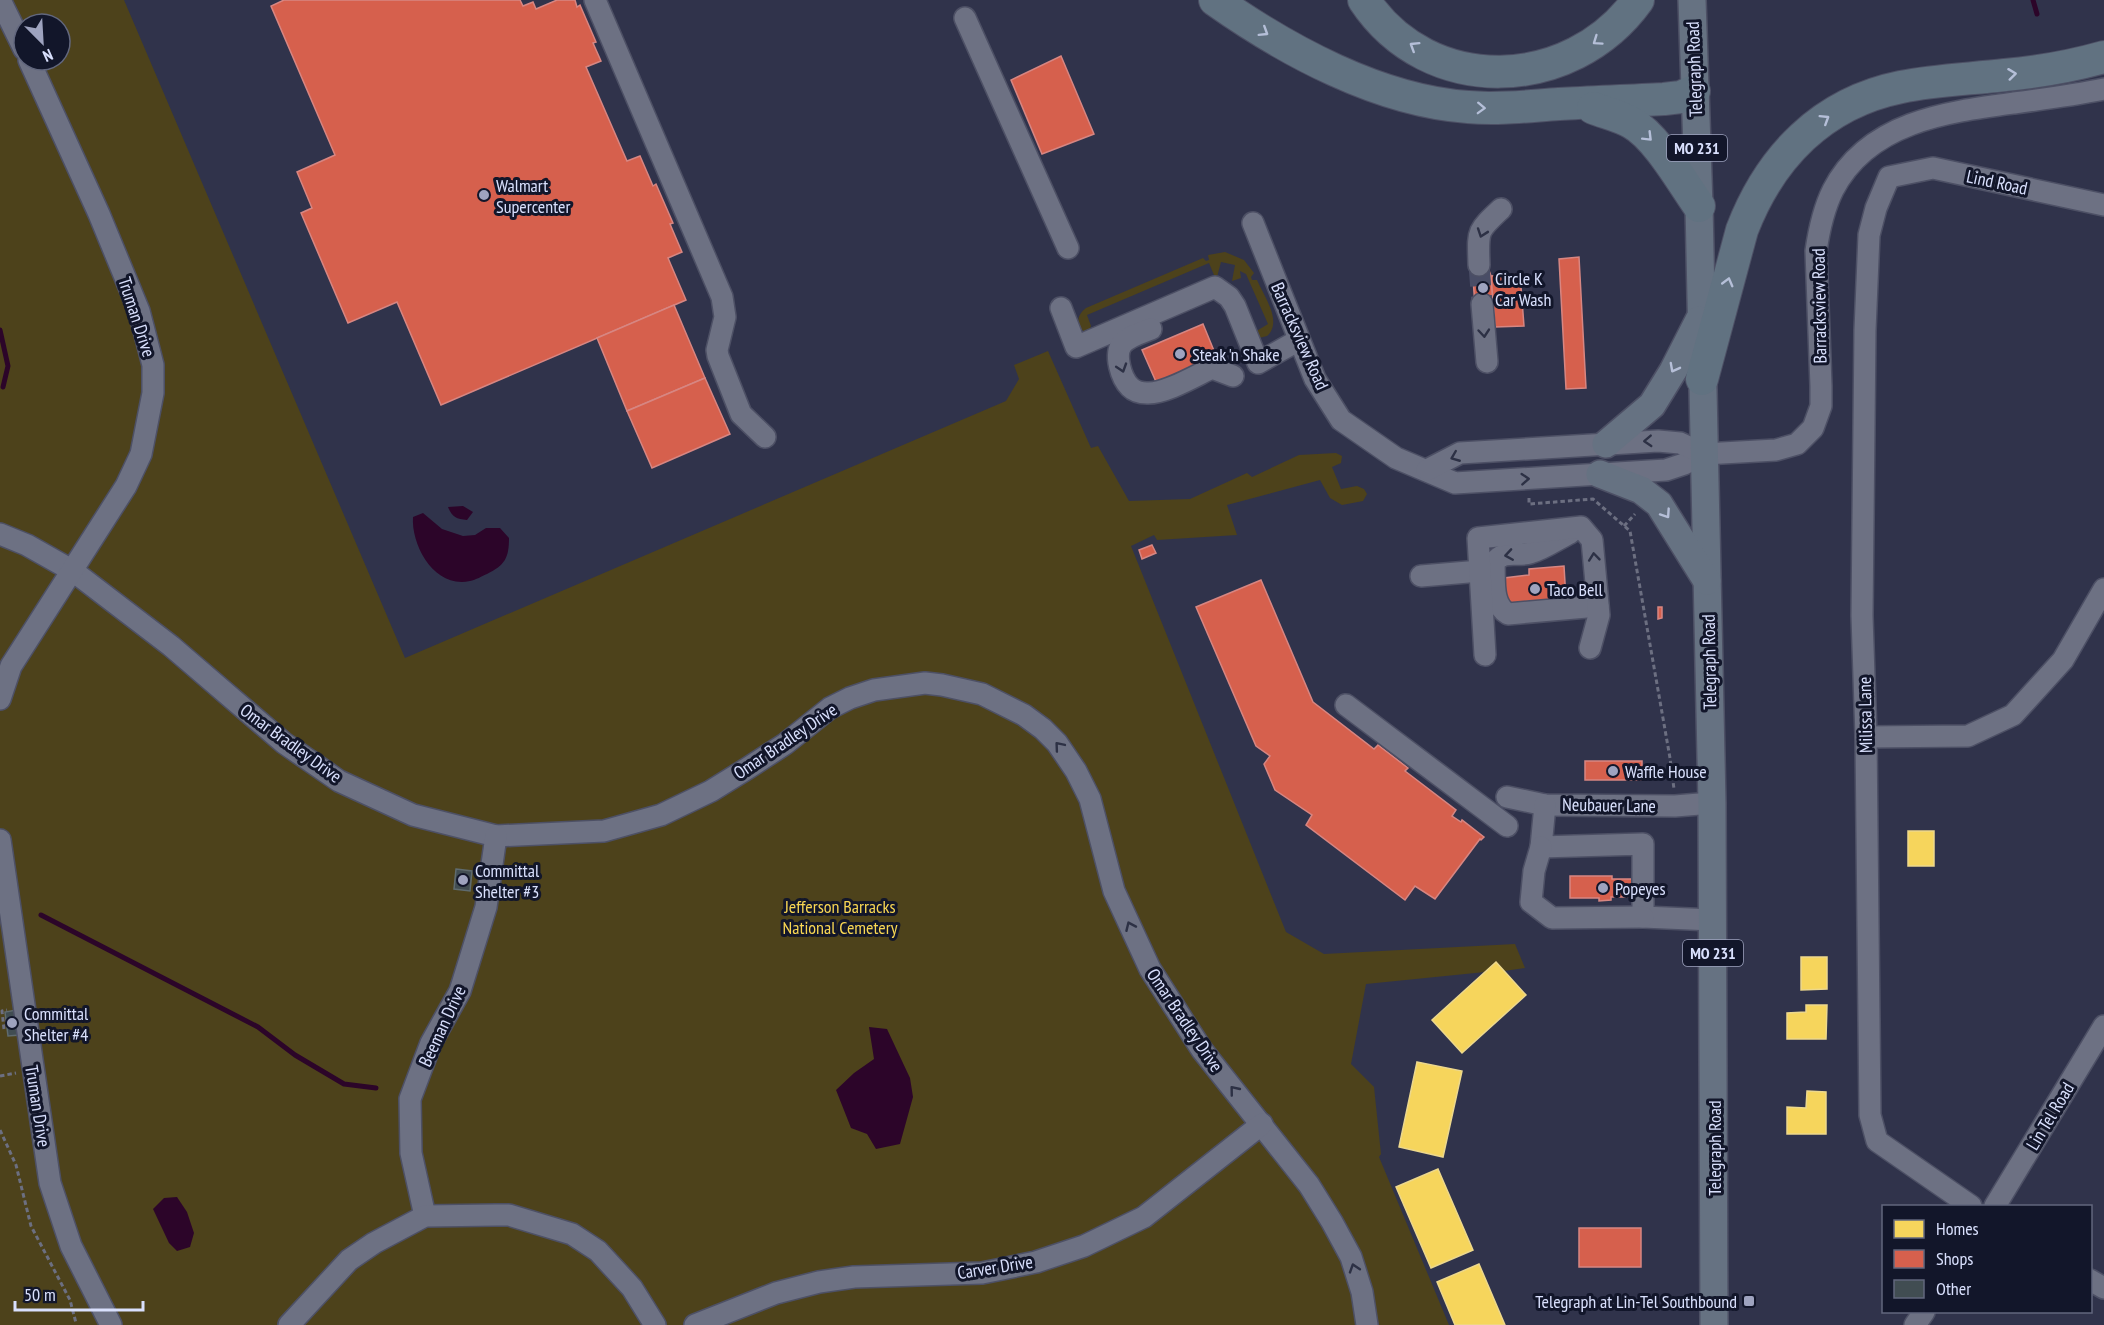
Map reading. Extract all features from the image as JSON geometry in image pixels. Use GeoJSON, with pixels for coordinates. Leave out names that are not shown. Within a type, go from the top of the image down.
{"type":"FeatureCollection","features":[{"type":"Feature","properties":{"kind":"highway"},"geometry":{"type":"LineString","coordinates":[[1215,0],[1273,38],[1309,58],[1381,88],[1424,100],[1466,107],[1500,108],[1664,99],[1681,97],[1694,91]]}},
{"type":"Feature","properties":{"kind":"highway"},"geometry":{"type":"LineString","coordinates":[[1364,0],[1379,20],[1394,33],[1432,57],[1453,65],[1481,71],[1504,72],[1554,64],[1578,53],[1614,28],[1638,0]]}},
{"type":"Feature","properties":{"kind":"highway"},"geometry":{"type":"LineString","coordinates":[[1702,379],[1749,211],[1768,176],[1783,155],[1816,124],[1860,100],[1901,87],[2044,70],[2104,57]]}},
{"type":"Feature","properties":{"kind":"highway"},"geometry":{"type":"LineString","coordinates":[[1578,103],[1625,119],[1645,132],[1655,142],[1699,206]]}},
{"type":"Feature","properties":{"kind":"main road","name":"Telegraph Road"},"geometry":{"type":"LineString","coordinates":[[1692,0],[1699,206],[1712,803],[1714,1325]]}},
{"type":"Feature","properties":{"kind":"main road"},"geometry":{"type":"LineString","coordinates":[[1606,444],[1652,405],[1673,371],[1701,316]]}},
{"type":"Feature","properties":{"kind":"main road"},"geometry":{"type":"LineString","coordinates":[[1600,474],[1641,490],[1659,504],[1707,582]]}},
{"type":"Feature","properties":{"kind":"street"},"geometry":{"type":"LineString","coordinates":[[0,0],[12,24]]}},
{"type":"Feature","properties":{"kind":"street"},"geometry":{"type":"LineString","coordinates":[[595,0],[722,297],[725,317],[717,350],[718,356],[741,414],[765,437]]}},
{"type":"Feature","properties":{"kind":"street"},"geometry":{"type":"LineString","coordinates":[[965,18],[1068,248]]}},
{"type":"Feature","properties":{"kind":"street","name":"Truman Drive"},"geometry":{"type":"LineString","coordinates":[[0,699],[11,666],[126,486],[141,454],[153,393],[153,365],[139,311],[94,203],[34,72]]}},
{"type":"Feature","properties":{"kind":"street","name":"Barracksview Road"},"geometry":{"type":"LineString","coordinates":[[1253,224],[1315,379],[1341,420],[1396,458],[1455,483],[1666,470],[1704,454],[1788,448],[1806,436],[1813,428],[1821,406],[1816,251],[1819,232],[1824,212],[1834,189],[1858,158],[1886,136],[1902,127],[1929,118],[1978,108],[2104,89]]}},
{"type":"Feature","properties":{"kind":"street","name":"Lind Road"},"geometry":{"type":"LineString","coordinates":[[1889,177],[1933,168],[2104,205]]}},
{"type":"Feature","properties":{"kind":"street","name":"Milissa Lane"},"geometry":{"type":"LineString","coordinates":[[1889,177],[1876,208],[1869,235],[1865,330],[1862,616],[1866,737],[1870,1115],[1876,1141],[1970,1205]]}},
{"type":"Feature","properties":{"kind":"street"},"geometry":{"type":"LineString","coordinates":[[1479,265],[1478,239],[1483,226],[1502,208]]}},
{"type":"Feature","properties":{"kind":"street"},"geometry":{"type":"LineString","coordinates":[[1060,308],[1076,347],[1215,286],[1229,297],[1235,306],[1258,363],[1299,340]]}},
{"type":"Feature","properties":{"kind":"street"},"geometry":{"type":"LineString","coordinates":[[1229,297],[1130,338],[1121,346],[1118,356],[1119,365],[1129,386],[1136,391],[1149,393],[1164,389],[1212,368],[1233,376]]}},
{"type":"Feature","properties":{"kind":"street"},"geometry":{"type":"LineString","coordinates":[[1482,304],[1487,363]]}},
{"type":"Feature","properties":{"kind":"street","name":"Barracksview Road"},"geometry":{"type":"LineString","coordinates":[[1427,470],[1460,453],[1606,444],[1658,441],[1680,443],[1704,454]]}},
{"type":"Feature","properties":{"kind":"street"},"geometry":{"type":"LineString","coordinates":[[1485,656],[1478,538],[1581,527]]}},
{"type":"Feature","properties":{"kind":"street"},"geometry":{"type":"LineString","coordinates":[[1581,527],[1592,540],[1599,611],[1590,648]]}},
{"type":"Feature","properties":{"kind":"street"},"geometry":{"type":"LineString","coordinates":[[1581,527],[1530,553],[1502,554],[1497,558],[1494,562],[1497,603],[1500,609],[1508,614],[1599,611]]}},
{"type":"Feature","properties":{"kind":"street","name":"Omar Bradley Drive"},"geometry":{"type":"LineString","coordinates":[[0,534],[27,545],[73,571],[171,646],[284,743],[339,781],[413,815],[496,836],[604,831],[661,815],[711,791],[739,774],[785,744],[830,708],[874,690],[925,683],[982,694],[1024,715],[1043,729],[1072,763],[1090,799],[1114,891],[1150,969],[1202,1050],[1309,1185],[1351,1257],[1362,1292],[1367,1325]]}},
{"type":"Feature","properties":{"kind":"street"},"geometry":{"type":"LineString","coordinates":[[1421,576],[1480,571]]}},
{"type":"Feature","properties":{"kind":"street"},"geometry":{"type":"LineString","coordinates":[[1866,737],[1968,736],[2013,715],[2063,660],[2104,590]]}},
{"type":"Feature","properties":{"kind":"street"},"geometry":{"type":"LineString","coordinates":[[1483,625],[1599,611]]}},
{"type":"Feature","properties":{"kind":"street"},"geometry":{"type":"LineString","coordinates":[[1346,705],[1508,826]]}},
{"type":"Feature","properties":{"kind":"street","name":"Neubauer Lane"},"geometry":{"type":"LineString","coordinates":[[1507,797],[1545,805],[1675,806],[1712,803]]}},
{"type":"Feature","properties":{"kind":"street"},"geometry":{"type":"LineString","coordinates":[[1545,805],[1540,854],[1534,871],[1531,902],[1551,918],[1643,910],[1713,920]]}},
{"type":"Feature","properties":{"kind":"street","name":"Beeman Drive"},"geometry":{"type":"LineString","coordinates":[[425,1216],[411,1153],[410,1099],[431,1043],[460,991],[486,908],[496,836]]}},
{"type":"Feature","properties":{"kind":"street","name":"Truman Drive"},"geometry":{"type":"LineString","coordinates":[[0,840],[50,1183],[71,1246],[111,1325]]}},
{"type":"Feature","properties":{"kind":"street"},"geometry":{"type":"LineString","coordinates":[[1540,854],[1643,844],[1643,910]]}},
{"type":"Feature","properties":{"kind":"street","name":"Lin Tel Road"},"geometry":{"type":"LineString","coordinates":[[1996,1205],[2104,1026]]}},
{"type":"Feature","properties":{"kind":"street","name":"Carver Drive"},"geometry":{"type":"LineString","coordinates":[[695,1325],[776,1293],[819,1282],[855,1277],[982,1273],[1036,1262],[1084,1246],[1143,1217],[1262,1124]]}},
{"type":"Feature","properties":{"kind":"street"},"geometry":{"type":"LineString","coordinates":[[289,1325],[349,1260],[374,1243],[425,1216],[509,1215],[572,1234],[598,1251],[632,1288],[655,1325]]}},
{"type":"Feature","properties":{"kind":"path"},"geometry":{"type":"LineString","coordinates":[[1527,479],[1529,504],[1593,499],[1630,531],[1670,758],[1675,806]]}},
{"type":"Feature","properties":{"kind":"path"},"geometry":{"type":"LineString","coordinates":[[1624,526],[1638,511]]}},
{"type":"Feature","properties":{"kind":"path"},"geometry":{"type":"LineString","coordinates":[[0,1130],[16,1165],[31,1226],[70,1300],[76,1323]]}},
{"type":"Feature","properties":{"kind":"green space","name":"Jefferson Barracks National Cemetery"},"geometry":{"type":"Polygon","coordinates":[[[0,0],[124,0],[405,658],[1006,401],[1019,379],[1014,365],[1048,351],[1091,448],[1098,446],[1129,501],[1190,499],[1247,473],[1252,477],[1299,455],[1336,453],[1342,456],[1341,463],[1332,467],[1341,489],[1357,486],[1364,489],[1367,494],[1363,501],[1342,505],[1330,498],[1320,480],[1227,505],[1237,535],[1157,540],[1154,535],[1131,546],[1286,932],[1324,954],[1515,944],[1525,968],[1504,971],[1496,962],[1485,972],[1366,984],[1351,1064],[1374,1087],[1381,1154],[1379,1157],[1449,1325],[0,1325],[0,0]]]}},
{"type":"Feature","properties":{"kind":"green space"},"geometry":{"type":"Polygon","coordinates":[[[1225,252],[1244,260],[1254,273],[1252,280],[1257,280],[1273,316],[1273,324],[1267,336],[1259,338],[1255,332],[1268,324],[1246,274],[1240,271],[1241,278],[1232,281],[1235,265],[1221,262],[1217,277],[1209,263],[1087,315],[1091,326],[1089,331],[1083,331],[1079,325],[1078,319],[1086,308],[1203,258],[1206,261],[1209,260],[1208,255],[1225,252]]]}},
{"type":"Feature","properties":{"kind":"shaded area"},"geometry":{"type":"Polygon","coordinates":[[[463,506],[473,512],[467,520],[455,517],[448,507],[463,506]]]}},
{"type":"Feature","properties":{"kind":"shaded area"},"geometry":{"type":"Polygon","coordinates":[[[423,513],[442,529],[463,536],[475,535],[486,528],[500,528],[509,538],[505,560],[493,571],[472,580],[457,582],[446,578],[428,563],[416,540],[413,517],[423,513]]]}},
{"type":"Feature","properties":{"kind":"shaded area"},"geometry":{"type":"Polygon","coordinates":[[[869,1027],[887,1029],[910,1078],[913,1097],[900,1144],[876,1149],[867,1134],[851,1128],[836,1090],[874,1059],[869,1027]]]}},
{"type":"Feature","properties":{"kind":"shaded area"},"geometry":{"type":"Polygon","coordinates":[[[177,1197],[187,1212],[194,1233],[190,1247],[177,1251],[169,1243],[153,1209],[164,1198],[177,1197]]]}},
{"type":"Feature","properties":{"kind":"building: Homes"},"geometry":{"type":"Polygon","coordinates":[[[1908,831],[1934,831],[1934,866],[1908,866],[1908,831]]]}},
{"type":"Feature","properties":{"kind":"building: Homes"},"geometry":{"type":"Polygon","coordinates":[[[1801,957],[1827,957],[1827,989],[1801,990],[1801,957]]]}},
{"type":"Feature","properties":{"kind":"building: Homes"},"geometry":{"type":"Polygon","coordinates":[[[1496,962],[1526,995],[1462,1053],[1432,1020],[1496,962]]]}},
{"type":"Feature","properties":{"kind":"building: Homes"},"geometry":{"type":"Polygon","coordinates":[[[1806,1005],[1827,1005],[1826,1039],[1787,1039],[1787,1013],[1806,1012],[1806,1005]]]}},
{"type":"Feature","properties":{"kind":"building: Homes"},"geometry":{"type":"Polygon","coordinates":[[[1417,1062],[1462,1071],[1443,1157],[1399,1147],[1417,1062]]]}},
{"type":"Feature","properties":{"kind":"building: Homes"},"geometry":{"type":"Polygon","coordinates":[[[1807,1091],[1826,1092],[1826,1134],[1787,1134],[1787,1107],[1806,1108],[1807,1091]]]}},
{"type":"Feature","properties":{"kind":"building: Homes"},"geometry":{"type":"Polygon","coordinates":[[[1438,1169],[1473,1250],[1431,1268],[1396,1187],[1438,1169]]]}},
{"type":"Feature","properties":{"kind":"building: Homes"},"geometry":{"type":"Polygon","coordinates":[[[1479,1264],[1505,1325],[1455,1325],[1437,1282],[1479,1264]]]}},
{"type":"Feature","properties":{"kind":"building: Shops","name":"Walmart Supercenter"},"geometry":{"type":"Polygon","coordinates":[[[284,0],[520,0],[523,6],[533,2],[536,9],[557,0],[575,0],[577,7],[580,5],[596,42],[593,43],[601,61],[586,67],[627,161],[640,156],[653,186],[656,184],[673,223],[670,224],[682,252],[668,258],[686,300],[441,405],[397,302],[348,323],[301,213],[312,208],[297,172],[335,155],[271,6],[284,0]]]}},
{"type":"Feature","properties":{"kind":"building: Shops"},"geometry":{"type":"Polygon","coordinates":[[[1061,56],[1094,134],[1042,154],[1011,80],[1061,56]]]}},
{"type":"Feature","properties":{"kind":"building: Shops"},"geometry":{"type":"Polygon","coordinates":[[[1579,257],[1586,388],[1566,389],[1559,259],[1579,257]]]}},
{"type":"Feature","properties":{"kind":"building: Shops","name":"Circle K Car Wash"},"geometry":{"type":"Polygon","coordinates":[[[1487,265],[1491,276],[1493,300],[1475,305],[1472,266],[1487,265]]]}},
{"type":"Feature","properties":{"kind":"building: Shops"},"geometry":{"type":"Polygon","coordinates":[[[1520,274],[1524,326],[1495,327],[1491,276],[1520,274]]]}},
{"type":"Feature","properties":{"kind":"building: Shops"},"geometry":{"type":"Polygon","coordinates":[[[674,305],[705,378],[627,411],[597,338],[674,305]]]}},
{"type":"Feature","properties":{"kind":"building: Shops","name":"Steak 'n Shake"},"geometry":{"type":"Polygon","coordinates":[[[1203,324],[1217,358],[1157,384],[1142,350],[1203,324]]]}},
{"type":"Feature","properties":{"kind":"building: Shops"},"geometry":{"type":"Polygon","coordinates":[[[705,378],[730,434],[652,468],[627,411],[705,378]]]}},
{"type":"Feature","properties":{"kind":"building: Shops"},"geometry":{"type":"Polygon","coordinates":[[[1152,545],[1156,553],[1142,559],[1139,550],[1152,545]]]}},
{"type":"Feature","properties":{"kind":"building: Shops","name":"Taco Bell"},"geometry":{"type":"Polygon","coordinates":[[[1564,566],[1566,599],[1507,605],[1504,578],[1529,575],[1529,569],[1564,566]]]}},
{"type":"Feature","properties":{"kind":"building: Shops"},"geometry":{"type":"Polygon","coordinates":[[[1261,580],[1313,702],[1374,749],[1378,745],[1408,768],[1405,771],[1456,810],[1452,816],[1461,822],[1462,820],[1484,837],[1480,839],[1435,899],[1415,886],[1405,900],[1306,825],[1312,815],[1275,790],[1264,764],[1270,756],[1256,746],[1196,607],[1261,580]]]}},
{"type":"Feature","properties":{"kind":"building: Shops"},"geometry":{"type":"Polygon","coordinates":[[[1658,607],[1662,607],[1662,618],[1658,619],[1658,607]]]}},
{"type":"Feature","properties":{"kind":"building: Shops","name":"Waffle House"},"geometry":{"type":"Polygon","coordinates":[[[1585,761],[1642,761],[1642,780],[1585,780],[1585,761]]]}},
{"type":"Feature","properties":{"kind":"building: Shops","name":"Popeyes"},"geometry":{"type":"Polygon","coordinates":[[[1570,876],[1612,876],[1612,879],[1633,879],[1634,897],[1611,897],[1611,900],[1599,901],[1599,898],[1570,898],[1570,876]]]}},
{"type":"Feature","properties":{"kind":"building: Shops"},"geometry":{"type":"Polygon","coordinates":[[[1579,1228],[1641,1228],[1641,1267],[1579,1267],[1579,1228]]]}},
{"type":"Feature","properties":{"kind":"building: Other","name":"Committal Shelter #3"},"geometry":{"type":"Polygon","coordinates":[[[456,869],[472,871],[470,891],[454,889],[456,869]]]}},
{"type":"Feature","properties":{"kind":"building: Other","name":"Committal Shelter #4"},"geometry":{"type":"Polygon","coordinates":[[[16,1010],[20,1035],[8,1036],[5,1012],[16,1010]]]}},
{"type":"Feature","properties":{"kind":"waterway"},"geometry":{"type":"LineString","coordinates":[[2033,0],[2037,14]]}},
{"type":"Feature","properties":{"kind":"waterway"},"geometry":{"type":"LineString","coordinates":[[0,330],[8,366],[3,387]]}},
{"type":"Feature","properties":{"kind":"waterway"},"geometry":{"type":"LineString","coordinates":[[41,915],[258,1027],[295,1055],[344,1084],[376,1088]]}},
{"type":"Feature","properties":{"kind":"tunnel"},"geometry":{"type":"LineString","coordinates":[[1479,265],[1482,304]]}},
{"type":"Feature","properties":{"kind":"place","name":"Walmart Supercenter"},"geometry":{"type":"Point","coordinates":[484,195]}},
{"type":"Feature","properties":{"kind":"place","name":"Circle K Car Wash"},"geometry":{"type":"Point","coordinates":[1483,288]}},
{"type":"Feature","properties":{"kind":"place","name":"Steak 'n Shake"},"geometry":{"type":"Point","coordinates":[1180,354]}},
{"type":"Feature","properties":{"kind":"place","name":"Taco Bell"},"geometry":{"type":"Point","coordinates":[1535,589]}},
{"type":"Feature","properties":{"kind":"place","name":"Waffle House"},"geometry":{"type":"Point","coordinates":[1613,771]}},
{"type":"Feature","properties":{"kind":"place","name":"Committal Shelter #3"},"geometry":{"type":"Point","coordinates":[463,880]}},
{"type":"Feature","properties":{"kind":"place","name":"Popeyes"},"geometry":{"type":"Point","coordinates":[1603,888]}},
{"type":"Feature","properties":{"kind":"place","name":"Committal Shelter #4"},"geometry":{"type":"Point","coordinates":[12,1023]}},
{"type":"Feature","properties":{"kind":"place","name":"Telegraph at Lin-Tel Southbound"},"geometry":{"type":"Point","coordinates":[1749,1301]}}]}
